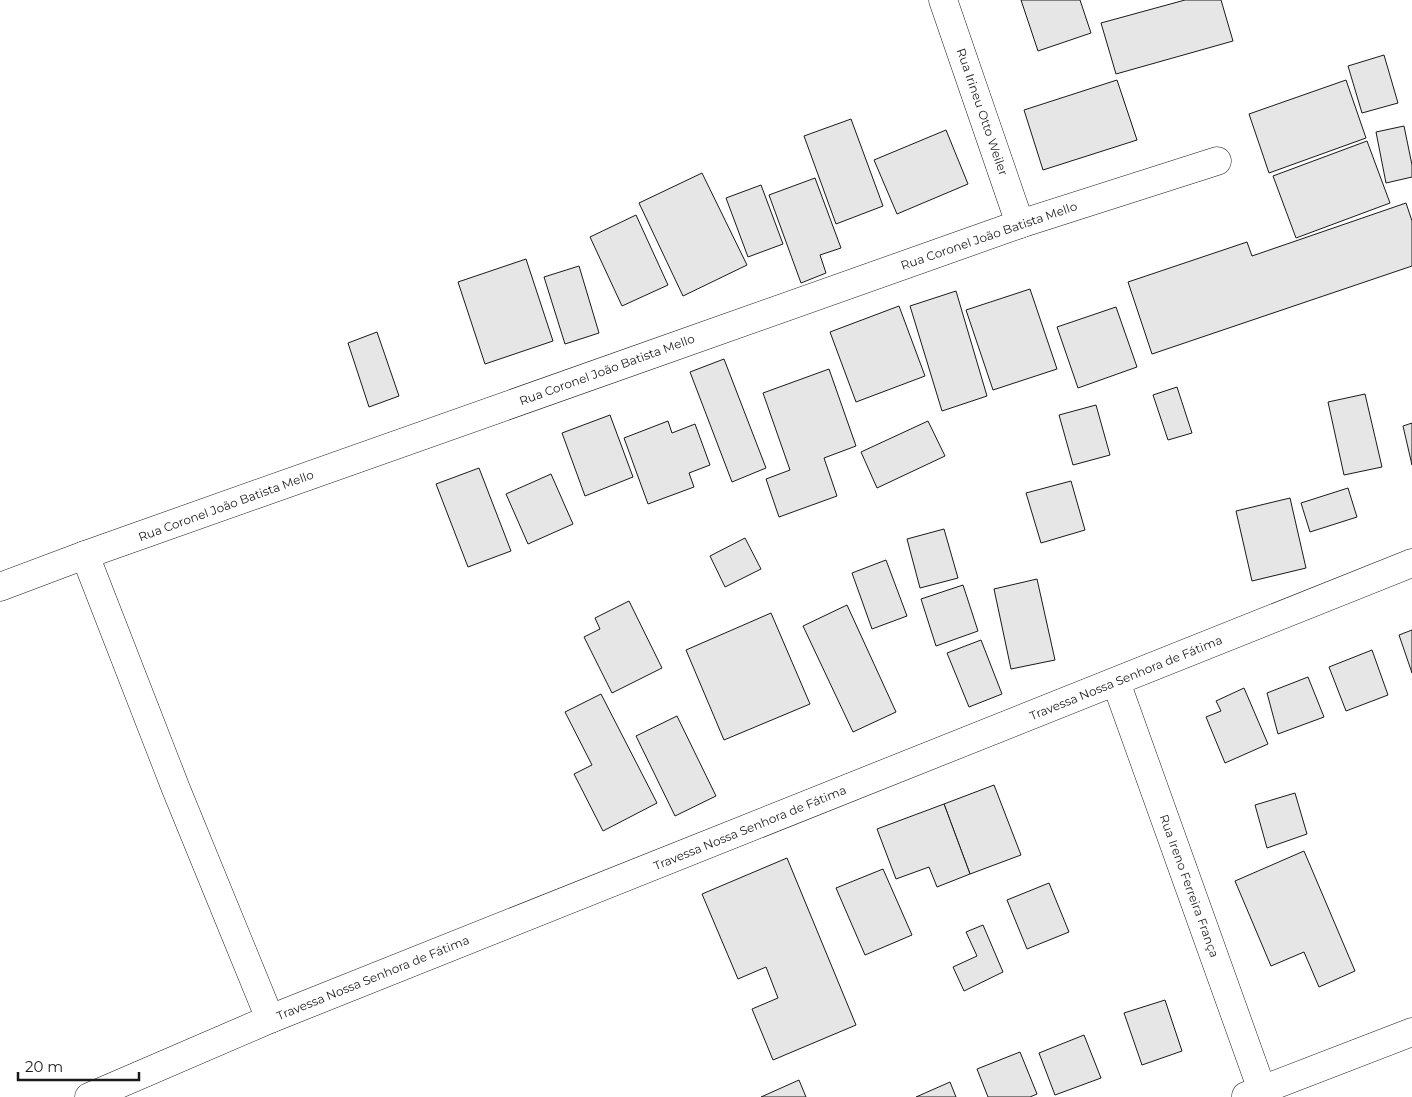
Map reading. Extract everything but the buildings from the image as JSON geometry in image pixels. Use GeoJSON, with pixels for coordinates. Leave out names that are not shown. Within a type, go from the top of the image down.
{"type":"FeatureCollection","features":[{"type":"Feature","properties":{"kind":"street","name":"Rua Irineu Otto Weiler"},"geometry":{"type":"LineString","coordinates":[[943,0],[1020,224]]}},
{"type":"Feature","properties":{"kind":"street","name":"Rua Coronel João Batista Mello"},"geometry":{"type":"LineString","coordinates":[[0,587],[1020,224],[1217,161]]}},
{"type":"Feature","properties":{"kind":"street"},"geometry":{"type":"LineString","coordinates":[[85,556],[176,789],[270,1019]]}},
{"type":"Feature","properties":{"kind":"street","name":"Travessa Nossa Senhora de Fátima"},"geometry":{"type":"LineString","coordinates":[[89,1097],[270,1019],[1412,563]]}},
{"type":"Feature","properties":{"kind":"street","name":"Rua Ireno Ferreira França"},"geometry":{"type":"LineString","coordinates":[[1116,682],[1253,1094]]}},
{"type":"Feature","properties":{"kind":"street"},"geometry":{"type":"LineString","coordinates":[[1253,1094],[1412,1032]]}}]}
